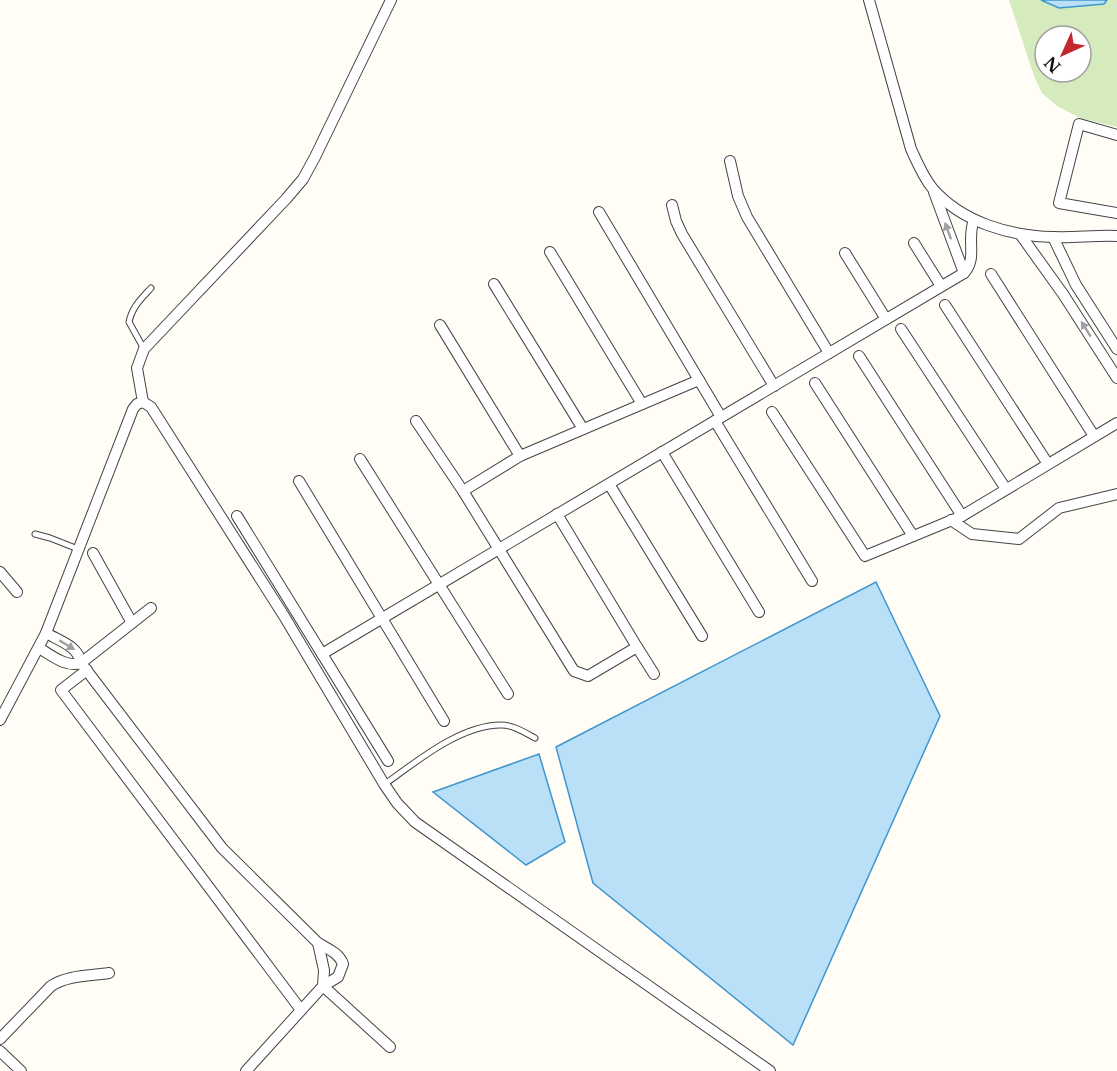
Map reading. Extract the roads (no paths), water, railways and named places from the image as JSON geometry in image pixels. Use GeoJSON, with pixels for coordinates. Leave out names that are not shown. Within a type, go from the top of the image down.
{"type":"FeatureCollection","features":[{"type":"Feature","properties":{"kind":"street"},"geometry":{"type":"LineString","coordinates":[[391,0],[345,98],[303,179],[143,347],[137,368],[143,402],[151,407],[278,606],[397,803],[415,822],[438,840],[771,1071]]}},
{"type":"Feature","properties":{"kind":"street"},"geometry":{"type":"LineString","coordinates":[[869,0],[910,149],[932,188],[964,273]]}},
{"type":"Feature","properties":{"kind":"street"},"geometry":{"type":"LineString","coordinates":[[1117,135],[1079,124],[1059,203],[1117,213]]}},
{"type":"Feature","properties":{"kind":"street"},"geometry":{"type":"LineString","coordinates":[[730,161],[738,196],[747,217],[829,353]]}},
{"type":"Feature","properties":{"kind":"street"},"geometry":{"type":"LineString","coordinates":[[932,188],[957,211],[974,220],[1020,234],[1053,237],[1117,236]]}},
{"type":"Feature","properties":{"kind":"street"},"geometry":{"type":"LineString","coordinates":[[672,205],[682,234],[774,386]]}},
{"type":"Feature","properties":{"kind":"street"},"geometry":{"type":"LineString","coordinates":[[599,212],[699,380],[718,419],[812,581]]}},
{"type":"Feature","properties":{"kind":"street"},"geometry":{"type":"LineString","coordinates":[[322,654],[964,273],[972,259],[970,237],[974,220]]}},
{"type":"Feature","properties":{"kind":"street"},"geometry":{"type":"LineString","coordinates":[[1020,234],[1064,294],[1117,378]]}},
{"type":"Feature","properties":{"kind":"street"},"geometry":{"type":"LineString","coordinates":[[1053,237],[1076,285],[1117,349]]}},
{"type":"Feature","properties":{"kind":"street"},"geometry":{"type":"LineString","coordinates":[[914,243],[941,286]]}},
{"type":"Feature","properties":{"kind":"street"},"geometry":{"type":"LineString","coordinates":[[550,252],[642,404]]}},
{"type":"Feature","properties":{"kind":"street"},"geometry":{"type":"LineString","coordinates":[[845,253],[886,319]]}},
{"type":"Feature","properties":{"kind":"street"},"geometry":{"type":"LineString","coordinates":[[991,274],[1094,436]]}},
{"type":"Feature","properties":{"kind":"street"},"geometry":{"type":"LineString","coordinates":[[494,284],[583,429]]}},
{"type":"Feature","properties":{"kind":"street"},"geometry":{"type":"LineString","coordinates":[[945,305],[1048,464]]}},
{"type":"Feature","properties":{"kind":"street"},"geometry":{"type":"LineString","coordinates":[[440,325],[520,456]]}},
{"type":"Feature","properties":{"kind":"street"},"geometry":{"type":"LineString","coordinates":[[901,329],[1006,489]]}},
{"type":"Feature","properties":{"kind":"street"},"geometry":{"type":"LineString","coordinates":[[860,356],[956,518],[972,534],[1020,539],[1059,508],[1117,494]]}},
{"type":"Feature","properties":{"kind":"street"},"geometry":{"type":"LineString","coordinates":[[463,491],[520,456],[699,380]]}},
{"type":"Feature","properties":{"kind":"street"},"geometry":{"type":"LineString","coordinates":[[815,383],[912,536]]}},
{"type":"Feature","properties":{"kind":"street"},"geometry":{"type":"LineString","coordinates":[[0,720],[46,633],[133,409],[137,404],[143,402]]}},
{"type":"Feature","properties":{"kind":"street"},"geometry":{"type":"LineString","coordinates":[[772,412],[865,556],[956,518],[1117,423]]}},
{"type":"Feature","properties":{"kind":"street"},"geometry":{"type":"LineString","coordinates":[[416,421],[463,491],[574,671],[588,676],[637,647]]}},
{"type":"Feature","properties":{"kind":"street"},"geometry":{"type":"LineString","coordinates":[[662,452],[759,612]]}},
{"type":"Feature","properties":{"kind":"street"},"geometry":{"type":"LineString","coordinates":[[360,459],[508,694]]}},
{"type":"Feature","properties":{"kind":"street"},"geometry":{"type":"LineString","coordinates":[[299,481],[444,721]]}},
{"type":"Feature","properties":{"kind":"street"},"geometry":{"type":"LineString","coordinates":[[609,483],[702,636]]}},
{"type":"Feature","properties":{"kind":"street"},"geometry":{"type":"LineString","coordinates":[[557,514],[654,674]]}},
{"type":"Feature","properties":{"kind":"street"},"geometry":{"type":"LineString","coordinates":[[237,516],[388,761]]}},
{"type":"Feature","properties":{"kind":"street"},"geometry":{"type":"LineString","coordinates":[[93,553],[132,622]]}},
{"type":"Feature","properties":{"kind":"street"},"geometry":{"type":"LineString","coordinates":[[0,572],[17,592]]}},
{"type":"Feature","properties":{"kind":"street"},"geometry":{"type":"LineString","coordinates":[[151,608],[132,622],[61,690],[301,1010]]}},
{"type":"Feature","properties":{"kind":"street"},"geometry":{"type":"LineString","coordinates":[[46,633],[74,648],[79,654],[84,666],[222,848],[318,943],[334,951],[341,958],[343,964],[338,977],[323,986],[246,1071]]}},
{"type":"Feature","properties":{"kind":"street"},"geometry":{"type":"LineString","coordinates":[[39,648],[66,663],[84,666]]}},
{"type":"Feature","properties":{"kind":"street"},"geometry":{"type":"LineString","coordinates":[[318,943],[324,970],[323,986]]}},
{"type":"Feature","properties":{"kind":"street"},"geometry":{"type":"LineString","coordinates":[[0,1039],[51,986],[68,978],[110,973]]}},
{"type":"Feature","properties":{"kind":"street"},"geometry":{"type":"LineString","coordinates":[[323,986],[390,1047]]}},
{"type":"Feature","properties":{"kind":"street"},"geometry":{"type":"LineString","coordinates":[[0,1052],[21,1071]]}},
{"type":"Feature","properties":{"kind":"lane"},"geometry":{"type":"LineString","coordinates":[[143,347],[129,322],[131,313],[150,288]]}},
{"type":"Feature","properties":{"kind":"lane"},"geometry":{"type":"LineString","coordinates":[[34,534],[79,549]]}},
{"type":"Feature","properties":{"kind":"lane"},"geometry":{"type":"LineString","coordinates":[[384,784],[452,739],[486,726],[515,727],[535,738]]}},
{"type":"Feature","properties":{"kind":"water"},"geometry":{"type":"Polygon","coordinates":[[[1041,0],[1107,0],[1104,4],[1059,8],[1041,0]]]}},
{"type":"Feature","properties":{"kind":"water"},"geometry":{"type":"Polygon","coordinates":[[[876,582],[940,716],[793,1045],[593,883],[556,747],[876,582]]]}},
{"type":"Feature","properties":{"kind":"water"},"geometry":{"type":"Polygon","coordinates":[[[539,754],[565,842],[526,865],[433,792],[539,754]]]}}]}
